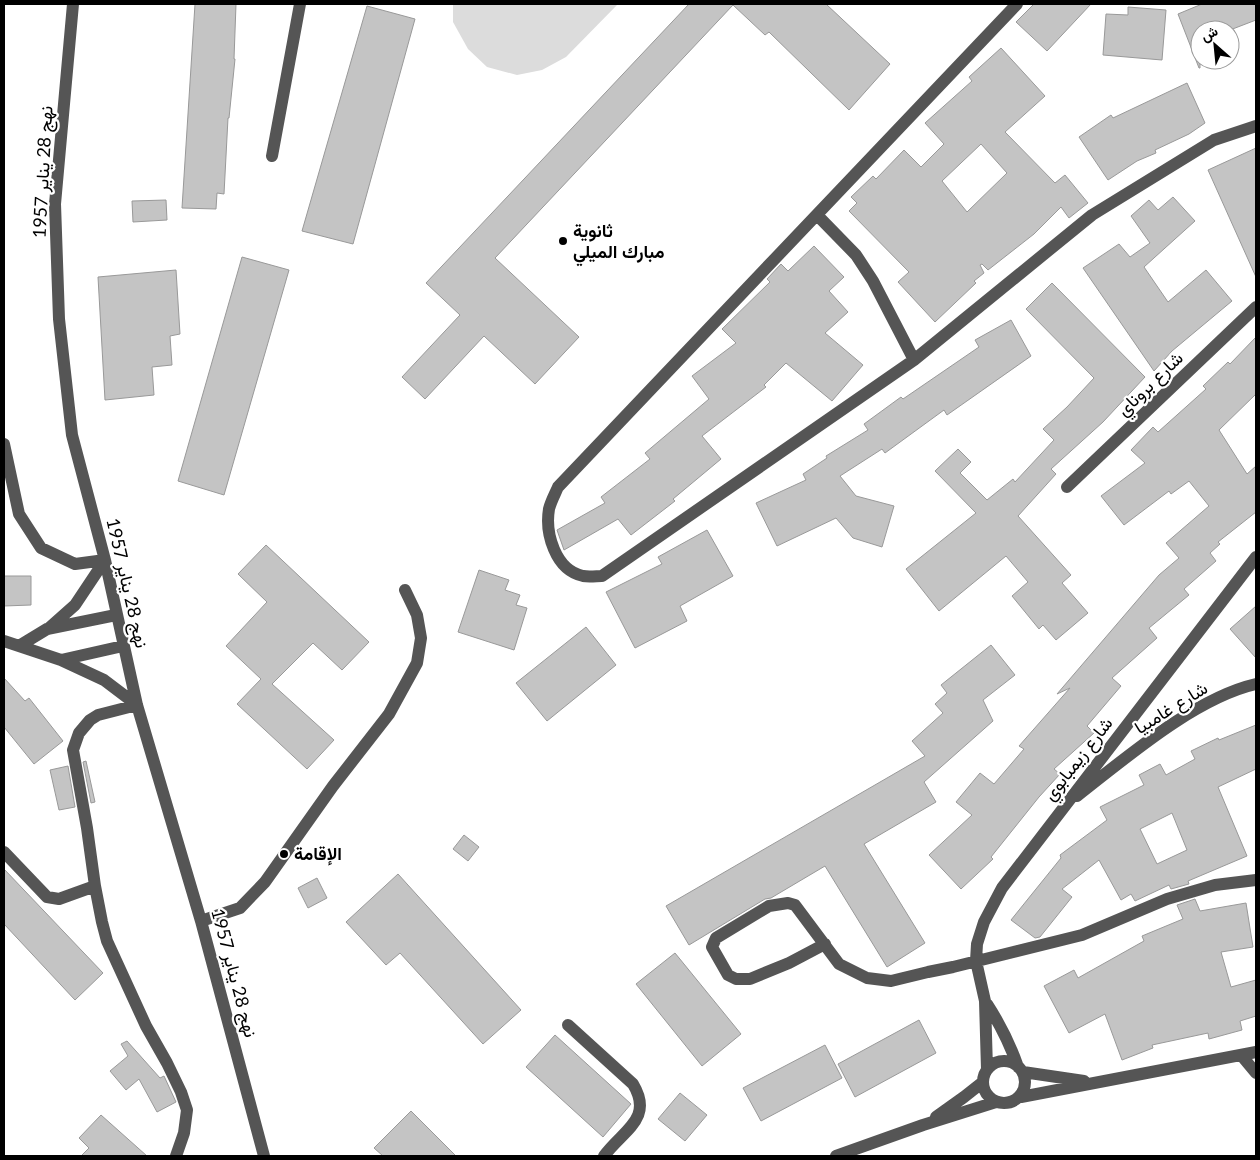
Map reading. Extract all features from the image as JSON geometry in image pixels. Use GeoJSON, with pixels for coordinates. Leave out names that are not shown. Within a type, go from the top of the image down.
{"type":"FeatureCollection","features":[{"type":"Feature","properties":{"kind":"street","name":"نهج 28 يناير 1957"},"geometry":{"type":"LineString","coordinates":[[73,4],[55,204],[59,319],[72,435],[105,560],[137,705],[201,921],[264,1156]]}},
{"type":"Feature","properties":{"kind":"street"},"geometry":{"type":"LineString","coordinates":[[272,156],[300,4]]}},
{"type":"Feature","properties":{"kind":"street"},"geometry":{"type":"LineString","coordinates":[[1017,4],[558,487],[549,508],[550,533],[554,553],[566,568],[583,576],[602,576],[914,360],[1092,215],[1214,140],[1256,126]]}},
{"type":"Feature","properties":{"kind":"street"},"geometry":{"type":"LineString","coordinates":[[817,215],[856,255],[873,281],[914,360]]}},
{"type":"Feature","properties":{"kind":"street","name":"شارع بروناي"},"geometry":{"type":"LineString","coordinates":[[1067,487],[1256,307]]}},
{"type":"Feature","properties":{"kind":"street"},"geometry":{"type":"LineString","coordinates":[[4,444],[19,514],[41,548],[75,564],[105,560]]}},
{"type":"Feature","properties":{"kind":"street","name":"شارع زيمبابوي"},"geometry":{"type":"LineString","coordinates":[[987,1069],[985,1002],[976,961],[977,944],[984,922],[1002,888],[1062,807],[1256,557]]}},
{"type":"Feature","properties":{"kind":"street"},"geometry":{"type":"LineString","coordinates":[[19,646],[47,629],[75,604],[105,560]]}},
{"type":"Feature","properties":{"kind":"street"},"geometry":{"type":"LineString","coordinates":[[201,921],[240,908],[265,882],[333,786],[389,714],[417,663],[421,638],[416,615],[405,590]]}},
{"type":"Feature","properties":{"kind":"street"},"geometry":{"type":"LineString","coordinates":[[47,629],[116,615]]}},
{"type":"Feature","properties":{"kind":"street"},"geometry":{"type":"LineString","coordinates":[[4,640],[61,660],[104,680],[137,705]]}},
{"type":"Feature","properties":{"kind":"street"},"geometry":{"type":"LineString","coordinates":[[61,660],[123,646]]}},
{"type":"Feature","properties":{"kind":"street","name":"شارع غامبيا"},"geometry":{"type":"LineString","coordinates":[[1062,807],[1156,735],[1206,704],[1245,686],[1256,684]]}},
{"type":"Feature","properties":{"kind":"street"},"geometry":{"type":"LineString","coordinates":[[137,705],[98,715],[90,720],[78,733],[73,750],[88,828],[95,886],[107,941],[146,1026],[178,1085],[187,1110],[184,1133],[176,1156]]}},
{"type":"Feature","properties":{"kind":"street"},"geometry":{"type":"LineString","coordinates":[[4,852],[47,897],[59,899],[95,886]]}},
{"type":"Feature","properties":{"kind":"street"},"geometry":{"type":"LineString","coordinates":[[825,944],[789,963],[750,979],[736,980],[728,975],[712,947],[716,938],[769,906],[788,903],[796,905],[825,944],[839,964],[867,978],[891,981],[1082,935],[1176,896],[1214,885],[1256,880]]}},
{"type":"Feature","properties":{"kind":"street","name":"شارع زيمبابوي"},"geometry":{"type":"LineString","coordinates":[[985,1002],[1006,1036],[1021,1069]]}},
{"type":"Feature","properties":{"kind":"street"},"geometry":{"type":"LineString","coordinates":[[568,1025],[633,1084],[639,1095],[641,1108],[636,1120],[604,1156]]}},
{"type":"Feature","properties":{"kind":"street"},"geometry":{"type":"LineString","coordinates":[[836,1156],[996,1102],[1009,1103],[1021,1096],[1256,1052]]}},
{"type":"Feature","properties":{"kind":"street"},"geometry":{"type":"LineString","coordinates":[[1241,1055],[1256,1073]]}},
{"type":"Feature","properties":{"kind":"street"},"geometry":{"type":"LineString","coordinates":[[996,1102],[985,1092],[983,1082],[987,1069],[999,1062],[1006,1061],[1013,1063],[1021,1069],[1094,1082]]}},
{"type":"Feature","properties":{"kind":"street"},"geometry":{"type":"LineString","coordinates":[[1021,1069],[1026,1082],[1021,1096]]}},
{"type":"Feature","properties":{"kind":"street"},"geometry":{"type":"LineString","coordinates":[[924,1125],[983,1082]]}},
{"type":"Feature","properties":{"kind":"shaded area"},"geometry":{"type":"Polygon","coordinates":[[[453,4],[618,4],[566,57],[542,70],[517,75],[487,67],[468,49],[453,22],[453,4]]]}},
{"type":"Feature","properties":{"kind":"building"},"geometry":{"type":"Polygon","coordinates":[[[195,4],[236,4],[235,59],[228,118],[224,194],[217,193],[216,209],[182,208],[195,4]]]}},
{"type":"Feature","properties":{"kind":"building"},"geometry":{"type":"Polygon","coordinates":[[[689,4],[826,4],[890,64],[849,110],[769,32],[765,35],[733,5],[495,258],[579,337],[535,384],[484,336],[425,399],[402,377],[460,315],[426,283],[689,4]]]}},
{"type":"Feature","properties":{"kind":"building"},"geometry":{"type":"Polygon","coordinates":[[[1034,4],[1091,4],[1047,51],[1016,22],[1034,4]]]}},
{"type":"Feature","properties":{"kind":"building"},"geometry":{"type":"Polygon","coordinates":[[[1202,4],[1256,4],[1256,20],[1240,26],[1240,20],[1190,20],[1190,45],[1178,14],[1202,4]]]}},
{"type":"Feature","properties":{"kind":"building"},"geometry":{"type":"Polygon","coordinates":[[[367,6],[415,19],[353,244],[302,231],[367,6]]]}},
{"type":"Feature","properties":{"kind":"building"},"geometry":{"type":"Polygon","coordinates":[[[1128,7],[1166,10],[1162,60],[1103,55],[1106,14],[1128,15],[1128,7]]]}},
{"type":"Feature","properties":{"kind":"building"},"geometry":{"type":"Polygon","coordinates":[[[1001,48],[1045,96],[1005,132],[1055,183],[1065,175],[1088,203],[1069,218],[1061,207],[1034,234],[988,270],[982,264],[980,265],[984,273],[935,322],[898,282],[909,272],[849,211],[857,203],[851,197],[873,176],[876,179],[904,150],[921,167],[944,144],[925,123],[972,81],[969,77],[1001,48]],[[981,144],[942,181],[967,212],[1007,173],[981,144]]]}},
{"type":"Feature","properties":{"kind":"building"},"geometry":{"type":"Polygon","coordinates":[[[1187,83],[1205,123],[1189,134],[1155,150],[1156,153],[1137,161],[1108,180],[1079,137],[1111,115],[1113,118],[1187,83]]]}},
{"type":"Feature","properties":{"kind":"building"},"geometry":{"type":"Polygon","coordinates":[[[1256,148],[1256,277],[1208,170],[1256,148]]]}},
{"type":"Feature","properties":{"kind":"building"},"geometry":{"type":"Polygon","coordinates":[[[1173,197],[1195,221],[1144,267],[1168,302],[1206,270],[1232,301],[1172,351],[1154,371],[1083,268],[1119,244],[1130,257],[1150,243],[1131,216],[1149,200],[1158,210],[1173,197]]]}},
{"type":"Feature","properties":{"kind":"building"},"geometry":{"type":"Polygon","coordinates":[[[166,200],[167,220],[133,222],[132,201],[166,200]]]}},
{"type":"Feature","properties":{"kind":"building"},"geometry":{"type":"Polygon","coordinates":[[[814,246],[844,277],[829,291],[848,312],[825,333],[863,365],[832,401],[786,363],[764,385],[766,387],[702,436],[721,459],[673,499],[675,501],[631,535],[618,519],[564,550],[557,530],[605,503],[601,497],[650,459],[645,453],[709,399],[692,376],[736,343],[722,329],[770,282],[767,279],[781,264],[788,271],[814,246]]]}},
{"type":"Feature","properties":{"kind":"building"},"geometry":{"type":"Polygon","coordinates":[[[242,257],[289,270],[224,495],[178,481],[242,257]]]}},
{"type":"Feature","properties":{"kind":"building"},"geometry":{"type":"Polygon","coordinates":[[[176,270],[180,334],[170,336],[172,365],[152,367],[154,395],[105,400],[98,277],[176,270]]]}},
{"type":"Feature","properties":{"kind":"building"},"geometry":{"type":"Polygon","coordinates":[[[1052,283],[1145,377],[1103,422],[1051,469],[1056,474],[1018,516],[1071,575],[1062,583],[1088,613],[1056,640],[1043,625],[1039,629],[1012,596],[1028,582],[1006,556],[939,611],[906,569],[976,513],[935,471],[958,449],[971,462],[960,473],[987,500],[1013,479],[1015,482],[1054,440],[1043,429],[1094,378],[1026,309],[1052,283]]]}},
{"type":"Feature","properties":{"kind":"building"},"geometry":{"type":"Polygon","coordinates":[[[1011,320],[1031,356],[947,415],[944,410],[885,453],[882,449],[840,476],[856,496],[894,506],[882,547],[853,538],[836,518],[777,546],[756,503],[806,480],[803,474],[827,458],[826,456],[868,430],[864,424],[901,397],[903,399],[979,347],[975,340],[1011,320]]]}},
{"type":"Feature","properties":{"kind":"building"},"geometry":{"type":"Polygon","coordinates":[[[1256,337],[1256,394],[1219,430],[1247,474],[1256,466],[1256,512],[1218,542],[1220,544],[1210,553],[1216,561],[1184,589],[1189,595],[1149,628],[1157,638],[1112,678],[1121,686],[1087,726],[1094,733],[1054,769],[1060,774],[991,857],[993,859],[961,889],[929,855],[972,815],[956,802],[980,773],[994,784],[1024,749],[1019,746],[1070,688],[1057,694],[1159,575],[1179,558],[1166,543],[1209,506],[1189,481],[1171,494],[1169,491],[1124,525],[1101,496],[1145,463],[1131,450],[1153,427],[1158,432],[1206,389],[1203,386],[1228,362],[1230,364],[1256,337]]]}},
{"type":"Feature","properties":{"kind":"building"},"geometry":{"type":"Polygon","coordinates":[[[707,530],[733,576],[680,606],[687,621],[635,648],[606,592],[662,564],[658,557],[707,530]]]}},
{"type":"Feature","properties":{"kind":"building"},"geometry":{"type":"Polygon","coordinates":[[[266,545],[369,642],[342,670],[313,643],[272,684],[334,740],[307,769],[237,704],[261,679],[226,646],[267,602],[238,574],[266,545]]]}},
{"type":"Feature","properties":{"kind":"building"},"geometry":{"type":"Polygon","coordinates":[[[479,570],[509,580],[505,590],[520,595],[516,605],[527,608],[514,650],[458,632],[479,570]]]}},
{"type":"Feature","properties":{"kind":"building"},"geometry":{"type":"Polygon","coordinates":[[[4,576],[31,576],[31,605],[4,606],[4,576]]]}},
{"type":"Feature","properties":{"kind":"building"},"geometry":{"type":"Polygon","coordinates":[[[1256,606],[1256,658],[1230,629],[1256,606]]]}},
{"type":"Feature","properties":{"kind":"building"},"geometry":{"type":"Polygon","coordinates":[[[586,627],[616,665],[547,721],[516,683],[586,627]]]}},
{"type":"Feature","properties":{"kind":"building"},"geometry":{"type":"Polygon","coordinates":[[[991,645],[1015,675],[983,700],[993,721],[924,782],[936,802],[864,844],[925,943],[887,967],[825,866],[771,898],[765,899],[689,945],[666,906],[925,756],[912,741],[943,713],[935,704],[947,693],[941,685],[991,645]]]}},
{"type":"Feature","properties":{"kind":"building"},"geometry":{"type":"Polygon","coordinates":[[[4,678],[25,701],[29,698],[63,741],[34,764],[4,727],[4,678]]]}},
{"type":"Feature","properties":{"kind":"building"},"geometry":{"type":"Polygon","coordinates":[[[1256,725],[1256,769],[1218,787],[1247,856],[1188,881],[1189,884],[1171,889],[1169,885],[1135,901],[1131,894],[1121,900],[1099,860],[1062,889],[1072,897],[1040,937],[1035,938],[1011,920],[1061,858],[1060,855],[1107,820],[1100,807],[1144,785],[1139,775],[1160,764],[1166,775],[1195,759],[1191,751],[1218,738],[1219,740],[1256,725]],[[1172,813],[1140,829],[1157,864],[1187,850],[1172,813]]]}},
{"type":"Feature","properties":{"kind":"building"},"geometry":{"type":"Polygon","coordinates":[[[86,761],[95,802],[91,803],[83,762],[86,761]]]}},
{"type":"Feature","properties":{"kind":"building"},"geometry":{"type":"Polygon","coordinates":[[[68,766],[75,807],[59,810],[50,770],[68,766]]]}},
{"type":"Feature","properties":{"kind":"building"},"geometry":{"type":"Polygon","coordinates":[[[464,835],[479,847],[468,861],[453,849],[464,835]]]}},
{"type":"Feature","properties":{"kind":"building"},"geometry":{"type":"Polygon","coordinates":[[[4,869],[103,973],[75,1000],[4,924],[4,869]]]}},
{"type":"Feature","properties":{"kind":"building"},"geometry":{"type":"Polygon","coordinates":[[[398,874],[521,1010],[483,1044],[400,953],[386,965],[346,922],[398,874]]]}},
{"type":"Feature","properties":{"kind":"building"},"geometry":{"type":"Polygon","coordinates":[[[317,878],[327,898],[308,908],[298,888],[317,878]]]}},
{"type":"Feature","properties":{"kind":"building"},"geometry":{"type":"Polygon","coordinates":[[[1195,899],[1200,911],[1246,903],[1253,947],[1221,952],[1231,987],[1256,980],[1256,1016],[1240,1021],[1242,1030],[1209,1039],[1208,1033],[1152,1045],[1153,1048],[1122,1060],[1105,1014],[1069,1033],[1044,986],[1074,970],[1078,978],[1144,941],[1142,936],[1183,919],[1177,905],[1195,899]]]}},
{"type":"Feature","properties":{"kind":"building"},"geometry":{"type":"Polygon","coordinates":[[[675,953],[741,1034],[702,1066],[636,984],[675,953]]]}},
{"type":"Feature","properties":{"kind":"building"},"geometry":{"type":"Polygon","coordinates":[[[919,1020],[936,1053],[855,1097],[838,1064],[919,1020]]]}},
{"type":"Feature","properties":{"kind":"building"},"geometry":{"type":"Polygon","coordinates":[[[555,1035],[631,1104],[603,1137],[526,1067],[555,1035]]]}},
{"type":"Feature","properties":{"kind":"building"},"geometry":{"type":"Polygon","coordinates":[[[127,1041],[160,1078],[164,1076],[176,1102],[157,1112],[139,1079],[126,1090],[110,1071],[128,1056],[121,1044],[127,1041]]]}},
{"type":"Feature","properties":{"kind":"building"},"geometry":{"type":"Polygon","coordinates":[[[825,1045],[842,1078],[761,1121],[743,1088],[825,1045]]]}},
{"type":"Feature","properties":{"kind":"building"},"geometry":{"type":"Polygon","coordinates":[[[680,1093],[707,1115],[685,1141],[658,1119],[680,1093]]]}},
{"type":"Feature","properties":{"kind":"building"},"geometry":{"type":"Polygon","coordinates":[[[411,1111],[456,1156],[383,1156],[374,1148],[411,1111]]]}},
{"type":"Feature","properties":{"kind":"building"},"geometry":{"type":"Polygon","coordinates":[[[101,1115],[147,1156],[81,1156],[89,1148],[79,1138],[101,1115]]]}},
{"type":"Feature","properties":{"kind":"place","name":"ثانوية مبارك الميلي"},"geometry":{"type":"Point","coordinates":[563,241]}},
{"type":"Feature","properties":{"kind":"place","name":"الإقامة"},"geometry":{"type":"Point","coordinates":[284,854]}}]}
